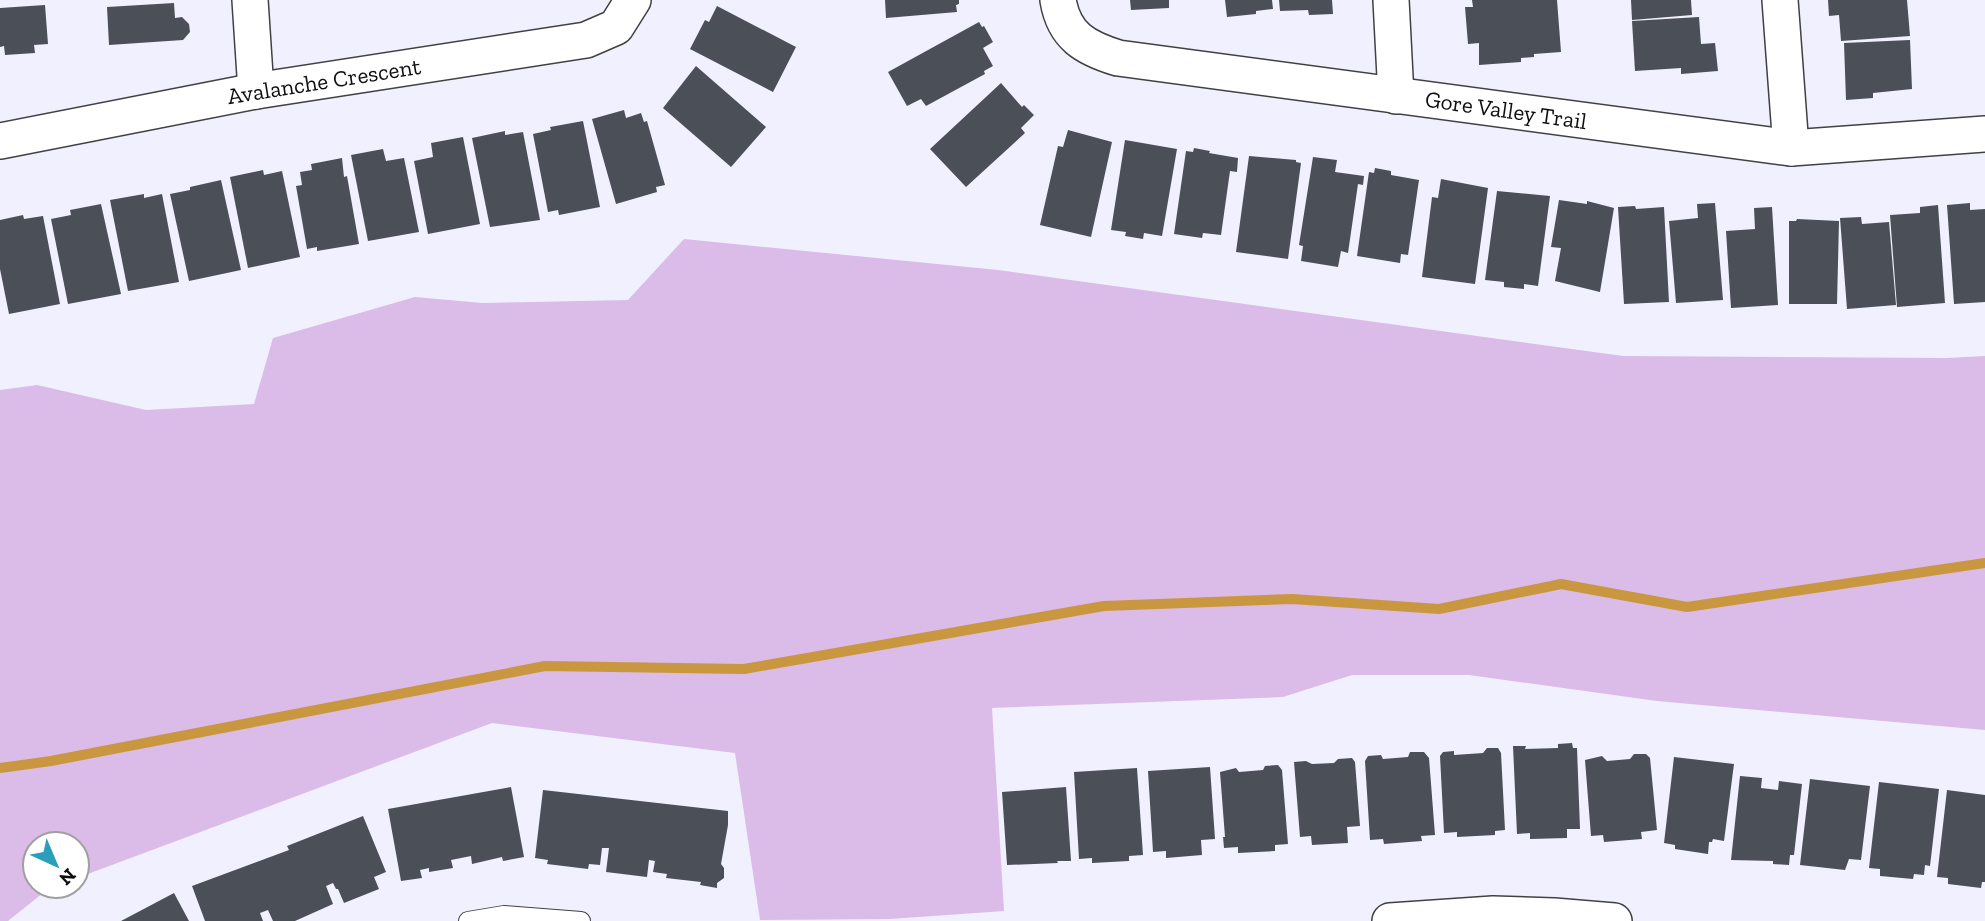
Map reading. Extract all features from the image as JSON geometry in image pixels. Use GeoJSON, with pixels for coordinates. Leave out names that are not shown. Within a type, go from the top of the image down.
{"type":"FeatureCollection","features":[{"type":"Feature","properties":{"kind":"street"},"geometry":{"type":"LineString","coordinates":[[250,0],[256,92]]}},
{"type":"Feature","properties":{"kind":"street","name":"Avalanche Crescent"},"geometry":{"type":"LineString","coordinates":[[0,141],[256,92],[586,40],[616,27],[633,0]]}},
{"type":"Feature","properties":{"kind":"street","name":"Gore Valley Trail"},"geometry":{"type":"LineString","coordinates":[[1058,0],[1061,17],[1076,39],[1098,52],[1118,58],[1791,148],[1985,134]]}},
{"type":"Feature","properties":{"kind":"street"},"geometry":{"type":"LineString","coordinates":[[1391,0],[1396,96]]}},
{"type":"Feature","properties":{"kind":"street"},"geometry":{"type":"LineString","coordinates":[[1780,0],[1791,148]]}},
{"type":"Feature","properties":{"kind":"street"},"geometry":{"type":"LineString","coordinates":[[1390,921],[1554,916],[1614,921]]}},
{"type":"Feature","properties":{"kind":"lane"},"geometry":{"type":"LineString","coordinates":[[468,921],[504,915],[581,921]]}},
{"type":"Feature","properties":{"kind":"shaded area"},"geometry":{"type":"Polygon","coordinates":[[[684,239],[998,270],[1623,356],[1985,356],[1985,730],[1657,701],[1469,675],[1352,675],[1283,697],[992,708],[1004,911],[890,919],[760,920],[735,753],[492,723],[91,873],[91,830],[21,830],[21,900],[34,900],[8,921],[0,921],[0,390],[37,385],[146,410],[254,404],[273,338],[415,297],[482,303],[628,300],[684,239]]]}},
{"type":"Feature","properties":{"kind":"building"},"geometry":{"type":"Polygon","coordinates":[[[885,0],[959,0],[959,4],[956,5],[957,12],[886,18],[885,0]]]}},
{"type":"Feature","properties":{"kind":"building"},"geometry":{"type":"Polygon","coordinates":[[[1130,0],[1169,0],[1169,8],[1131,10],[1130,0]]]}},
{"type":"Feature","properties":{"kind":"building"},"geometry":{"type":"Polygon","coordinates":[[[1225,0],[1272,0],[1273,9],[1227,17],[1225,0]]]}},
{"type":"Feature","properties":{"kind":"building"},"geometry":{"type":"Polygon","coordinates":[[[1279,0],[1332,0],[1333,14],[1309,15],[1308,10],[1280,11],[1279,0]]]}},
{"type":"Feature","properties":{"kind":"building"},"geometry":{"type":"Polygon","coordinates":[[[1472,0],[1557,0],[1561,52],[1534,54],[1534,57],[1521,58],[1521,62],[1479,65],[1479,43],[1468,44],[1465,7],[1473,7],[1472,0]]]}},
{"type":"Feature","properties":{"kind":"building"},"geometry":{"type":"Polygon","coordinates":[[[1631,0],[1691,0],[1692,15],[1632,20],[1631,0]]]}},
{"type":"Feature","properties":{"kind":"building"},"geometry":{"type":"Polygon","coordinates":[[[1828,0],[1907,0],[1910,36],[1841,41],[1839,15],[1829,16],[1828,0]]]}},
{"type":"Feature","properties":{"kind":"building"},"geometry":{"type":"Polygon","coordinates":[[[174,3],[175,18],[182,17],[189,24],[190,32],[183,40],[109,45],[107,7],[174,3]]]}},
{"type":"Feature","properties":{"kind":"building"},"geometry":{"type":"Polygon","coordinates":[[[45,5],[48,44],[34,45],[35,53],[5,55],[4,46],[0,47],[0,8],[45,5]]]}},
{"type":"Feature","properties":{"kind":"building"},"geometry":{"type":"Polygon","coordinates":[[[717,6],[796,47],[773,92],[690,49],[705,20],[709,22],[717,6]]]}},
{"type":"Feature","properties":{"kind":"building"},"geometry":{"type":"Polygon","coordinates":[[[1699,17],[1701,44],[1715,43],[1718,71],[1681,74],[1681,68],[1635,71],[1632,21],[1699,17]]]}},
{"type":"Feature","properties":{"kind":"building"},"geometry":{"type":"Polygon","coordinates":[[[979,22],[993,42],[983,48],[993,66],[984,71],[985,74],[926,106],[921,99],[907,106],[888,72],[979,22]]]}},
{"type":"Feature","properties":{"kind":"building"},"geometry":{"type":"Polygon","coordinates":[[[1910,40],[1912,89],[1873,93],[1873,98],[1846,100],[1844,43],[1910,40]]]}},
{"type":"Feature","properties":{"kind":"building"},"geometry":{"type":"Polygon","coordinates":[[[696,66],[766,127],[731,167],[663,108],[696,66]]]}},
{"type":"Feature","properties":{"kind":"building"},"geometry":{"type":"Polygon","coordinates":[[[1001,83],[1022,107],[1024,105],[1034,115],[1021,128],[1025,133],[966,187],[930,149],[1001,83]]]}},
{"type":"Feature","properties":{"kind":"building"},"geometry":{"type":"Polygon","coordinates":[[[624,110],[626,118],[641,113],[644,122],[647,121],[665,185],[656,187],[657,192],[616,204],[592,119],[624,110]]]}},
{"type":"Feature","properties":{"kind":"building"},"geometry":{"type":"Polygon","coordinates":[[[583,121],[600,207],[559,215],[558,210],[548,212],[533,134],[551,130],[550,127],[583,121]]]}},
{"type":"Feature","properties":{"kind":"building"},"geometry":{"type":"Polygon","coordinates":[[[1068,130],[1112,142],[1091,237],[1040,225],[1058,146],[1063,147],[1068,130]]]}},
{"type":"Feature","properties":{"kind":"building"},"geometry":{"type":"Polygon","coordinates":[[[505,131],[505,135],[523,132],[540,220],[490,227],[472,138],[505,131]]]}},
{"type":"Feature","properties":{"kind":"building"},"geometry":{"type":"Polygon","coordinates":[[[463,137],[480,224],[428,234],[414,161],[433,157],[431,143],[463,137]]]}},
{"type":"Feature","properties":{"kind":"building"},"geometry":{"type":"Polygon","coordinates":[[[1125,140],[1177,149],[1162,236],[1144,233],[1143,239],[1125,236],[1126,232],[1111,230],[1125,140]]]}},
{"type":"Feature","properties":{"kind":"building"},"geometry":{"type":"Polygon","coordinates":[[[1194,148],[1238,158],[1237,172],[1230,171],[1221,235],[1203,233],[1202,238],[1174,234],[1186,151],[1193,152],[1194,148]]]}},
{"type":"Feature","properties":{"kind":"building"},"geometry":{"type":"Polygon","coordinates":[[[383,149],[386,161],[404,158],[419,232],[368,241],[351,155],[383,149]]]}},
{"type":"Feature","properties":{"kind":"building"},"geometry":{"type":"Polygon","coordinates":[[[1249,156],[1296,160],[1301,163],[1288,259],[1236,252],[1249,156]]]}},
{"type":"Feature","properties":{"kind":"building"},"geometry":{"type":"Polygon","coordinates":[[[1313,157],[1337,160],[1335,172],[1364,176],[1363,185],[1358,184],[1348,253],[1341,251],[1338,267],[1301,261],[1303,246],[1299,245],[1313,157]]]}},
{"type":"Feature","properties":{"kind":"building"},"geometry":{"type":"Polygon","coordinates":[[[342,158],[359,244],[317,251],[317,247],[307,249],[296,186],[302,185],[300,172],[312,170],[311,164],[342,158]]]}},
{"type":"Feature","properties":{"kind":"building"},"geometry":{"type":"Polygon","coordinates":[[[1375,168],[1391,171],[1391,175],[1419,180],[1408,255],[1401,254],[1400,263],[1357,256],[1369,172],[1374,173],[1375,168]]]}},
{"type":"Feature","properties":{"kind":"building"},"geometry":{"type":"Polygon","coordinates":[[[263,170],[264,175],[282,171],[300,257],[248,268],[230,177],[263,170]]]}},
{"type":"Feature","properties":{"kind":"building"},"geometry":{"type":"Polygon","coordinates":[[[1441,179],[1488,188],[1475,284],[1422,277],[1432,197],[1438,198],[1441,179]]]}},
{"type":"Feature","properties":{"kind":"building"},"geometry":{"type":"Polygon","coordinates":[[[221,180],[241,270],[189,281],[170,194],[221,180]]]}},
{"type":"Feature","properties":{"kind":"building"},"geometry":{"type":"Polygon","coordinates":[[[1497,191],[1550,196],[1538,286],[1524,284],[1524,289],[1504,287],[1504,282],[1485,280],[1497,191]]]}},
{"type":"Feature","properties":{"kind":"building"},"geometry":{"type":"Polygon","coordinates":[[[144,194],[144,198],[162,194],[179,282],[128,291],[110,200],[144,194]]]}},
{"type":"Feature","properties":{"kind":"building"},"geometry":{"type":"Polygon","coordinates":[[[1559,200],[1587,204],[1587,201],[1614,208],[1600,292],[1555,281],[1561,248],[1551,247],[1559,200]]]}},
{"type":"Feature","properties":{"kind":"building"},"geometry":{"type":"Polygon","coordinates":[[[1715,203],[1723,300],[1676,303],[1669,221],[1698,218],[1697,204],[1715,203]]]}},
{"type":"Feature","properties":{"kind":"building"},"geometry":{"type":"Polygon","coordinates":[[[1970,203],[1970,210],[1985,209],[1985,302],[1954,304],[1947,205],[1970,203]]]}},
{"type":"Feature","properties":{"kind":"building"},"geometry":{"type":"Polygon","coordinates":[[[101,204],[121,294],[68,304],[51,219],[71,215],[70,210],[101,204]]]}},
{"type":"Feature","properties":{"kind":"building"},"geometry":{"type":"Polygon","coordinates":[[[1938,205],[1945,303],[1897,307],[1890,215],[1920,213],[1920,207],[1938,205]]]}},
{"type":"Feature","properties":{"kind":"building"},"geometry":{"type":"Polygon","coordinates":[[[1635,206],[1636,209],[1664,207],[1669,302],[1624,304],[1618,207],[1635,206]]]}},
{"type":"Feature","properties":{"kind":"building"},"geometry":{"type":"Polygon","coordinates":[[[1772,207],[1778,305],[1731,308],[1726,231],[1755,229],[1754,208],[1772,207]]]}},
{"type":"Feature","properties":{"kind":"building"},"geometry":{"type":"Polygon","coordinates":[[[23,215],[24,219],[43,216],[60,304],[9,314],[0,269],[0,220],[23,215]]]}},
{"type":"Feature","properties":{"kind":"building"},"geometry":{"type":"Polygon","coordinates":[[[1861,217],[1862,224],[1889,222],[1896,305],[1847,309],[1840,218],[1861,217]]]}},
{"type":"Feature","properties":{"kind":"building"},"geometry":{"type":"Polygon","coordinates":[[[1789,221],[1839,221],[1837,304],[1789,304],[1789,221]]]}},
{"type":"Feature","properties":{"kind":"building"},"geometry":{"type":"Polygon","coordinates":[[[1572,743],[1573,748],[1577,748],[1580,829],[1567,829],[1567,838],[1530,839],[1530,833],[1517,834],[1513,746],[1526,746],[1525,749],[1558,748],[1558,744],[1572,743]]]}},
{"type":"Feature","properties":{"kind":"building"},"geometry":{"type":"Polygon","coordinates":[[[1487,748],[1498,748],[1501,753],[1505,830],[1495,831],[1495,835],[1457,837],[1457,832],[1444,833],[1440,756],[1443,752],[1454,751],[1454,755],[1483,753],[1487,748]]]}},
{"type":"Feature","properties":{"kind":"building"},"geometry":{"type":"Polygon","coordinates":[[[1410,752],[1424,752],[1429,758],[1435,835],[1421,836],[1422,841],[1384,844],[1383,839],[1370,840],[1365,761],[1368,756],[1381,755],[1383,759],[1408,757],[1410,752]]]}},
{"type":"Feature","properties":{"kind":"building"},"geometry":{"type":"Polygon","coordinates":[[[1634,754],[1646,754],[1650,758],[1657,830],[1641,832],[1642,839],[1604,842],[1603,835],[1591,836],[1585,760],[1602,756],[1607,761],[1630,759],[1634,754]]]}},
{"type":"Feature","properties":{"kind":"building"},"geometry":{"type":"Polygon","coordinates":[[[1674,757],[1734,764],[1724,841],[1713,839],[1709,842],[1708,854],[1675,849],[1675,845],[1664,843],[1674,757]]]}},
{"type":"Feature","properties":{"kind":"building"},"geometry":{"type":"Polygon","coordinates":[[[1352,758],[1355,762],[1360,826],[1347,827],[1348,843],[1312,845],[1311,836],[1300,837],[1294,762],[1334,763],[1338,759],[1352,758]]]}},
{"type":"Feature","properties":{"kind":"building"},"geometry":{"type":"Polygon","coordinates":[[[1278,765],[1282,770],[1288,844],[1275,845],[1275,851],[1238,853],[1238,847],[1224,848],[1220,772],[1236,768],[1239,772],[1263,770],[1265,766],[1278,765]]]}},
{"type":"Feature","properties":{"kind":"building"},"geometry":{"type":"Polygon","coordinates":[[[1210,767],[1215,839],[1201,840],[1202,855],[1166,858],[1166,851],[1153,852],[1148,771],[1210,767]]]}},
{"type":"Feature","properties":{"kind":"building"},"geometry":{"type":"Polygon","coordinates":[[[1137,768],[1143,855],[1129,856],[1129,861],[1092,863],[1092,858],[1079,859],[1074,772],[1137,768]]]}},
{"type":"Feature","properties":{"kind":"building"},"geometry":{"type":"Polygon","coordinates":[[[1740,776],[1762,778],[1761,788],[1778,790],[1779,781],[1802,784],[1794,855],[1790,855],[1789,865],[1773,864],[1773,861],[1731,860],[1740,776]]]}},
{"type":"Feature","properties":{"kind":"building"},"geometry":{"type":"Polygon","coordinates":[[[1810,779],[1870,786],[1861,860],[1849,859],[1845,870],[1800,865],[1810,779]]]}},
{"type":"Feature","properties":{"kind":"building"},"geometry":{"type":"Polygon","coordinates":[[[1879,782],[1939,789],[1930,866],[1925,865],[1924,875],[1914,874],[1913,879],[1880,876],[1880,869],[1869,868],[1879,782]]]}},
{"type":"Feature","properties":{"kind":"building"},"geometry":{"type":"Polygon","coordinates":[[[511,787],[524,857],[503,861],[502,857],[472,864],[471,856],[451,860],[453,868],[429,872],[429,868],[420,870],[422,878],[401,881],[388,809],[511,787]]]}},
{"type":"Feature","properties":{"kind":"building"},"geometry":{"type":"Polygon","coordinates":[[[1066,787],[1071,861],[1007,865],[1002,792],[1066,787]]]}},
{"type":"Feature","properties":{"kind":"building"},"geometry":{"type":"Polygon","coordinates":[[[543,790],[728,811],[721,864],[724,878],[717,883],[717,888],[700,885],[701,882],[666,878],[667,874],[653,872],[655,861],[649,860],[647,877],[606,872],[609,848],[602,848],[600,865],[589,864],[588,869],[547,864],[548,860],[535,858],[543,790]]]}},
{"type":"Feature","properties":{"kind":"building"},"geometry":{"type":"Polygon","coordinates":[[[1947,790],[1985,795],[1985,882],[1982,882],[1981,888],[1948,884],[1948,878],[1937,877],[1947,790]]]}},
{"type":"Feature","properties":{"kind":"building"},"geometry":{"type":"Polygon","coordinates":[[[363,816],[386,872],[374,877],[379,889],[344,903],[333,883],[326,886],[333,904],[295,921],[273,921],[268,910],[260,913],[263,921],[205,921],[192,886],[289,850],[287,846],[363,816]]]}},
{"type":"Feature","properties":{"kind":"building"},"geometry":{"type":"Polygon","coordinates":[[[174,893],[189,921],[121,921],[174,893]]]}},
{"type":"Feature","properties":{"kind":"waterway"},"geometry":{"type":"LineString","coordinates":[[0,768],[51,761],[545,666],[744,669],[1104,606],[1292,599],[1439,609],[1561,584],[1687,607],[1985,563]]}}]}
